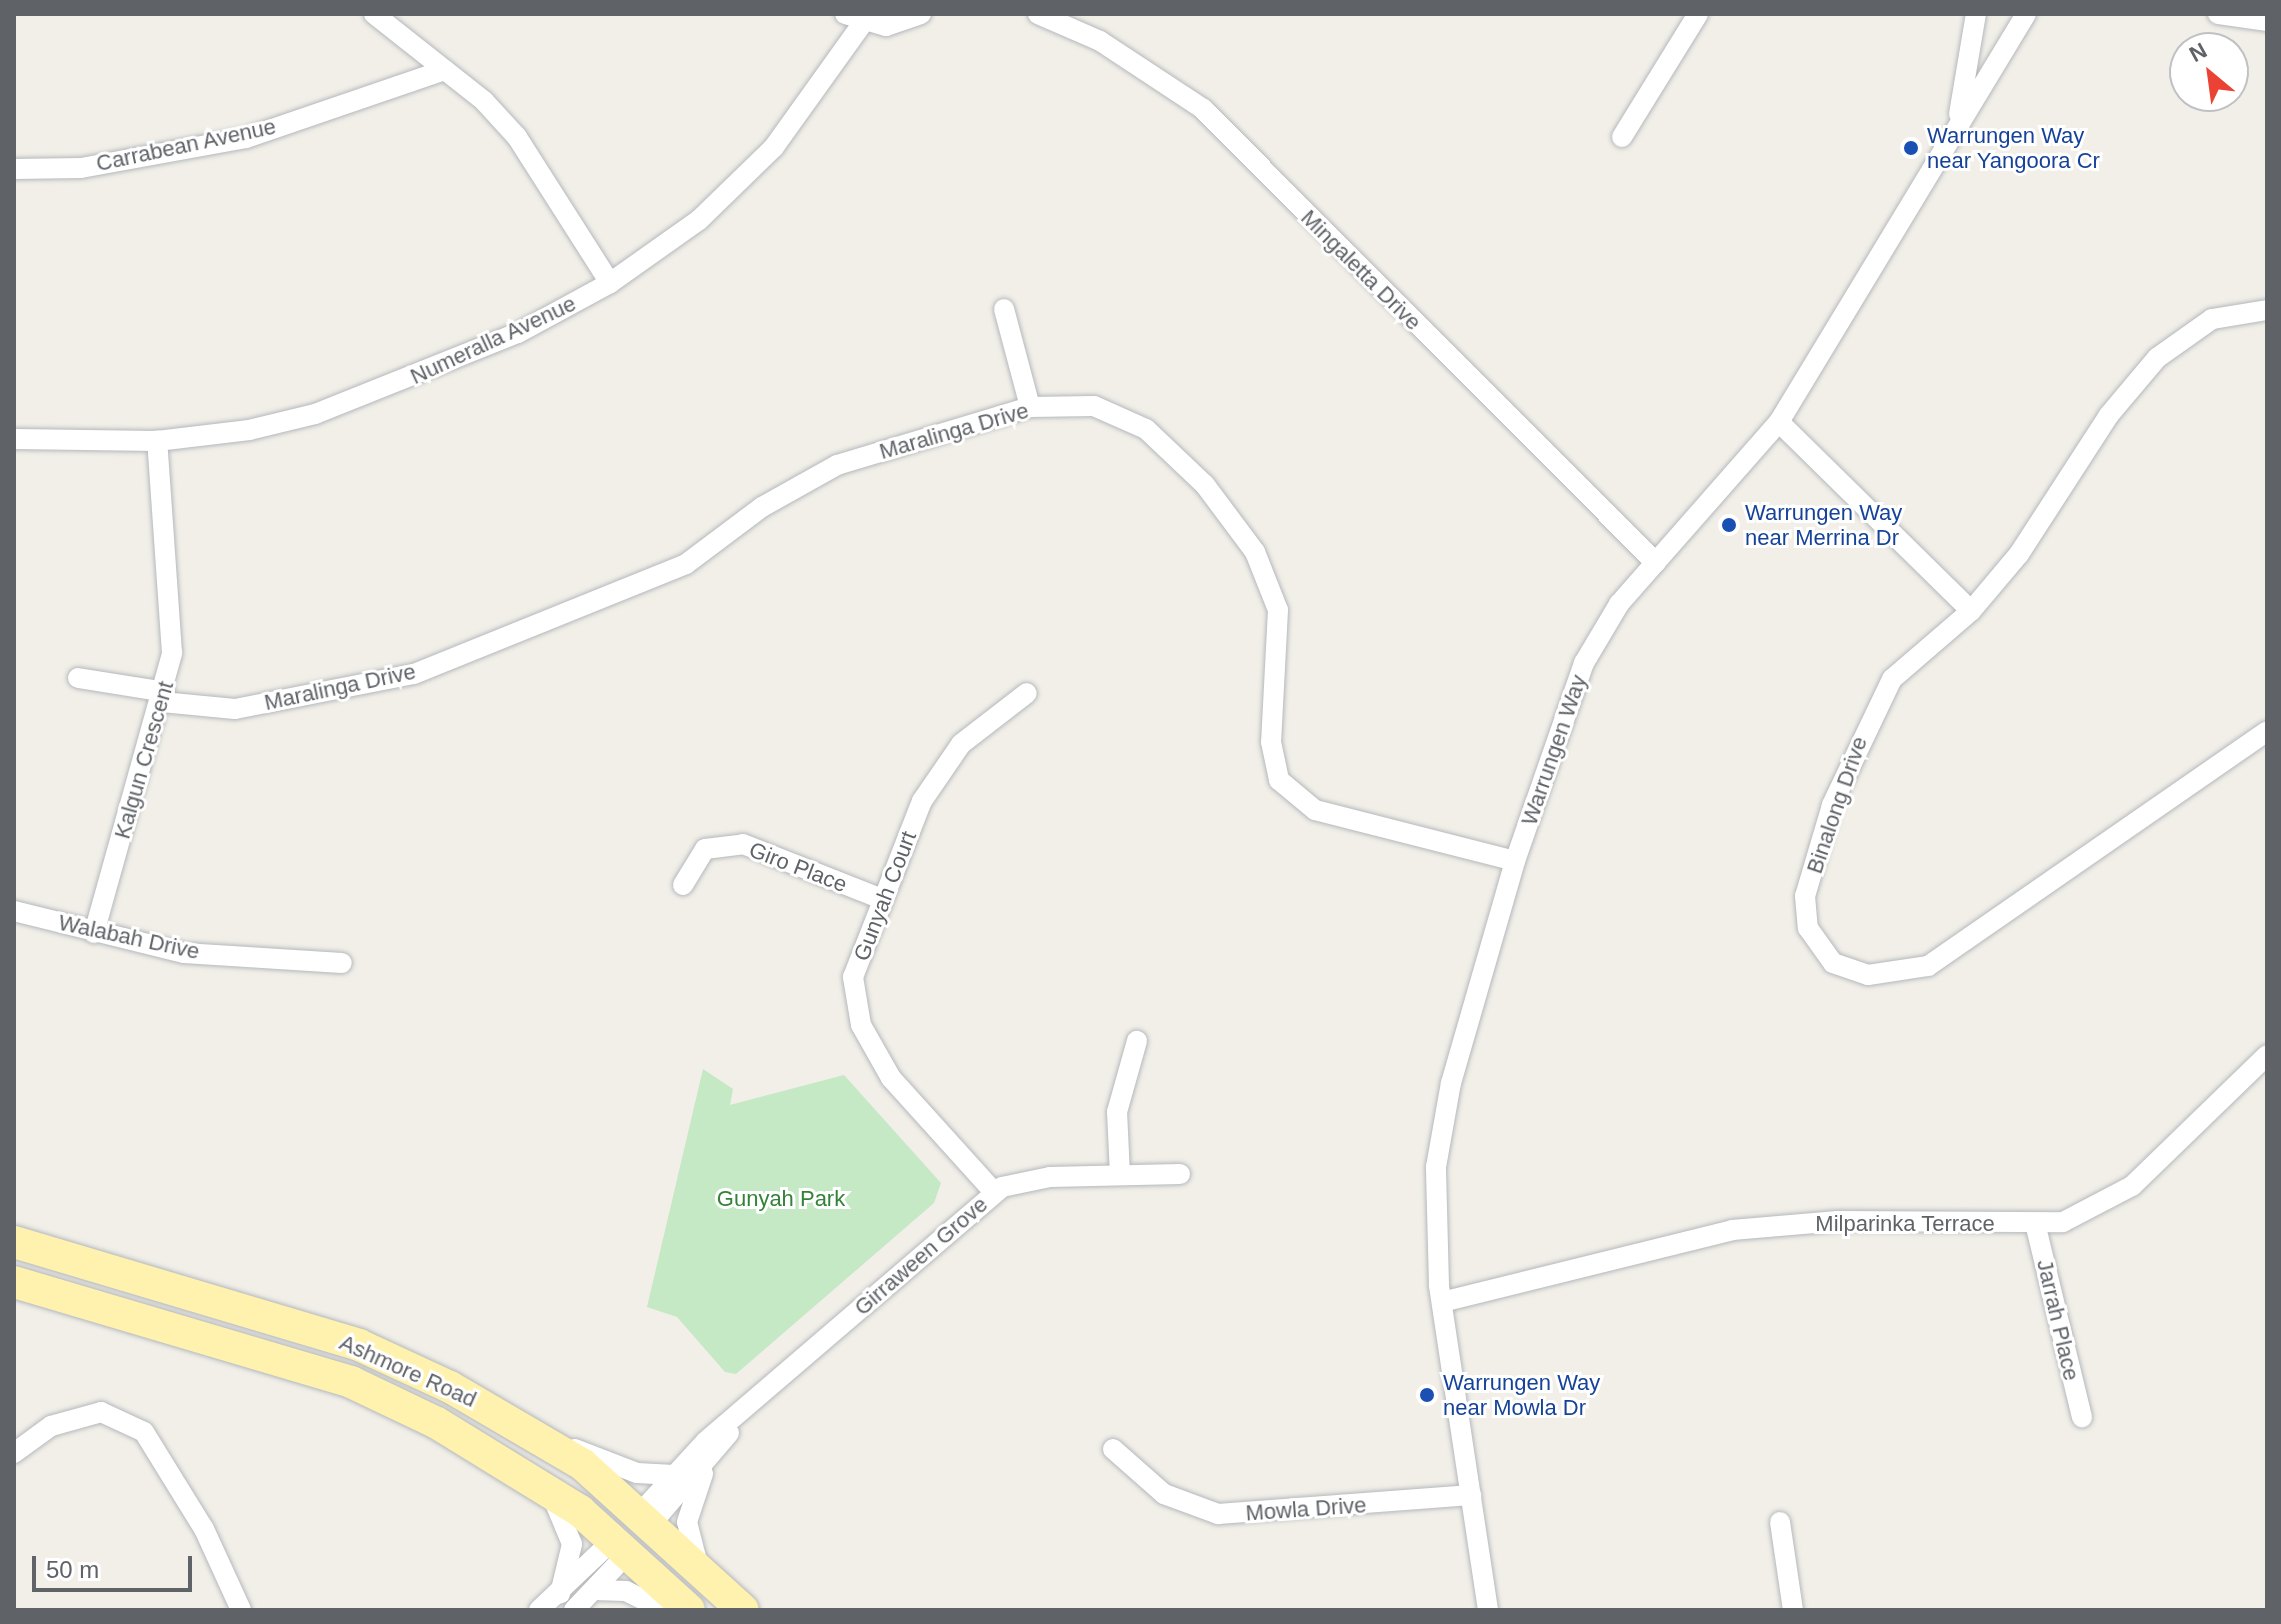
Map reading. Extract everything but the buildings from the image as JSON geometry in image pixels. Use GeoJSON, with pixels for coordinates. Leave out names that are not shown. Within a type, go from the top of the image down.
{"type":"FeatureCollection","features":[{"type":"Feature","properties":{"kind":"main road","name":"Ashmore Road"},"geometry":{"type":"LineString","coordinates":[[14,1242],[359,1345],[541,1436],[647,1517],[743,1610]]}},
{"type":"Feature","properties":{"kind":"main road","name":"Ashmore Road"},"geometry":{"type":"LineString","coordinates":[[14,1282],[351,1382],[548,1488],[621,1545],[689,1610]]}},
{"type":"Feature","properties":{"kind":"main road"},"geometry":{"type":"LineString","coordinates":[[621,1545],[647,1517]]}},
{"type":"Feature","properties":{"kind":"street"},"geometry":{"type":"LineString","coordinates":[[374,14],[445,70],[517,137],[610,283]]}},
{"type":"Feature","properties":{"kind":"street"},"geometry":{"type":"LineString","coordinates":[[854,19],[886,26],[921,14]]}},
{"type":"Feature","properties":{"kind":"street","name":"Mingaletta Drive"},"geometry":{"type":"LineString","coordinates":[[1038,14],[1100,41],[1203,109],[1656,563]]}},
{"type":"Feature","properties":{"kind":"street"},"geometry":{"type":"LineString","coordinates":[[1622,137],[1698,14]]}},
{"type":"Feature","properties":{"kind":"street"},"geometry":{"type":"LineString","coordinates":[[1955,133],[1976,14]]}},
{"type":"Feature","properties":{"kind":"street","name":"Warrungen Way"},"geometry":{"type":"LineString","coordinates":[[1488,1610],[1442,1302],[1436,1167],[1451,1083],[1515,861],[1584,663],[1619,604],[1779,422],[2026,14]]}},
{"type":"Feature","properties":{"kind":"street"},"geometry":{"type":"LineString","coordinates":[[2218,14],[2267,21]]}},
{"type":"Feature","properties":{"kind":"street","name":"Numeralla Avenue"},"geometry":{"type":"LineString","coordinates":[[14,439],[157,441],[315,414],[518,333],[610,283],[699,220],[750,172],[854,19]]}},
{"type":"Feature","properties":{"kind":"street","name":"Carrabean Avenue"},"geometry":{"type":"LineString","coordinates":[[14,169],[81,168],[246,138],[445,70]]}},
{"type":"Feature","properties":{"kind":"street"},"geometry":{"type":"LineString","coordinates":[[1004,309],[1030,407]]}},
{"type":"Feature","properties":{"kind":"street","name":"Binalong Drive"},"geometry":{"type":"LineString","coordinates":[[2267,310],[2212,319],[2157,358],[1971,611],[1892,679],[1832,805],[1805,896],[1808,928],[1833,963],[1868,975],[1928,966],[2267,731]]}},
{"type":"Feature","properties":{"kind":"street","name":"Maralinga Drive"},"geometry":{"type":"LineString","coordinates":[[78,678],[235,709],[414,674],[686,564],[762,507],[837,465],[1030,407],[1094,406],[1146,429],[1205,485],[1255,552],[1278,610],[1271,742],[1279,780],[1315,810],[1515,861]]}},
{"type":"Feature","properties":{"kind":"street"},"geometry":{"type":"LineString","coordinates":[[1779,422],[1971,611]]}},
{"type":"Feature","properties":{"kind":"street","name":"Kalgun Crescent"},"geometry":{"type":"LineString","coordinates":[[94,933],[164,697],[172,653],[157,441]]}},
{"type":"Feature","properties":{"kind":"street","name":"Gunyah Court"},"geometry":{"type":"LineString","coordinates":[[994,1192],[891,1078],[861,1025],[853,977],[922,801],[961,744],[1027,693]]}},
{"type":"Feature","properties":{"kind":"street","name":"Giro Place"},"geometry":{"type":"LineString","coordinates":[[683,885],[705,849],[743,844],[882,899]]}},
{"type":"Feature","properties":{"kind":"street","name":"Walabah Drive"},"geometry":{"type":"LineString","coordinates":[[14,911],[184,953],[342,963]]}},
{"type":"Feature","properties":{"kind":"street"},"geometry":{"type":"LineString","coordinates":[[1120,1175],[1117,1112],[1137,1041]]}},
{"type":"Feature","properties":{"kind":"street","name":"Milparinka Terrace"},"geometry":{"type":"LineString","coordinates":[[1442,1302],[1732,1230],[1838,1221],[2063,1222],[2132,1186],[2267,1055]]}},
{"type":"Feature","properties":{"kind":"street","name":"Girraween Grove"},"geometry":{"type":"LineString","coordinates":[[647,1517],[674,1475],[994,1192],[1032,1178],[1180,1174]]}},
{"type":"Feature","properties":{"kind":"street","name":"Jarrah Place"},"geometry":{"type":"LineString","coordinates":[[2035,1223],[2082,1417]]}},
{"type":"Feature","properties":{"kind":"street"},"geometry":{"type":"LineString","coordinates":[[14,1453],[51,1426],[101,1412],[144,1432],[204,1529],[241,1610]]}},
{"type":"Feature","properties":{"kind":"street","name":"Girraween Grove"},"geometry":{"type":"LineString","coordinates":[[647,1517],[719,1446],[743,1414]]}},
{"type":"Feature","properties":{"kind":"street"},"geometry":{"type":"LineString","coordinates":[[541,1436],[637,1473],[674,1475]]}},
{"type":"Feature","properties":{"kind":"street"},"geometry":{"type":"LineString","coordinates":[[699,1567],[688,1517],[719,1446]]}},
{"type":"Feature","properties":{"kind":"street","name":"Mowla Drive"},"geometry":{"type":"LineString","coordinates":[[1113,1449],[1164,1494],[1218,1514],[1471,1495]]}},
{"type":"Feature","properties":{"kind":"street"},"geometry":{"type":"LineString","coordinates":[[548,1488],[572,1544],[560,1594]]}},
{"type":"Feature","properties":{"kind":"street"},"geometry":{"type":"LineString","coordinates":[[1780,1522],[1793,1610]]}},
{"type":"Feature","properties":{"kind":"street"},"geometry":{"type":"LineString","coordinates":[[574,1610],[594,1590],[621,1545]]}},
{"type":"Feature","properties":{"kind":"street"},"geometry":{"type":"LineString","coordinates":[[539,1610],[621,1545]]}},
{"type":"Feature","properties":{"kind":"street"},"geometry":{"type":"LineString","coordinates":[[594,1590],[626,1591],[664,1610]]}},
{"type":"Feature","properties":{"kind":"green space","name":"Gunyah Park"},"geometry":{"type":"Polygon","coordinates":[[[703,1069],[733,1089],[730,1105],[844,1075],[941,1183],[934,1203],[736,1374],[725,1372],[677,1317],[647,1307],[703,1069]]]}},
{"type":"Feature","properties":{"kind":"place","name":"Warrungen Way near Yangoora Cr"},"geometry":{"type":"Point","coordinates":[1911,148]}},
{"type":"Feature","properties":{"kind":"place","name":"Warrungen Way near Merrina Dr"},"geometry":{"type":"Point","coordinates":[1729,525]}},
{"type":"Feature","properties":{"kind":"place","name":"Warrungen Way near Mowla Dr"},"geometry":{"type":"Point","coordinates":[1427,1395]}}]}
